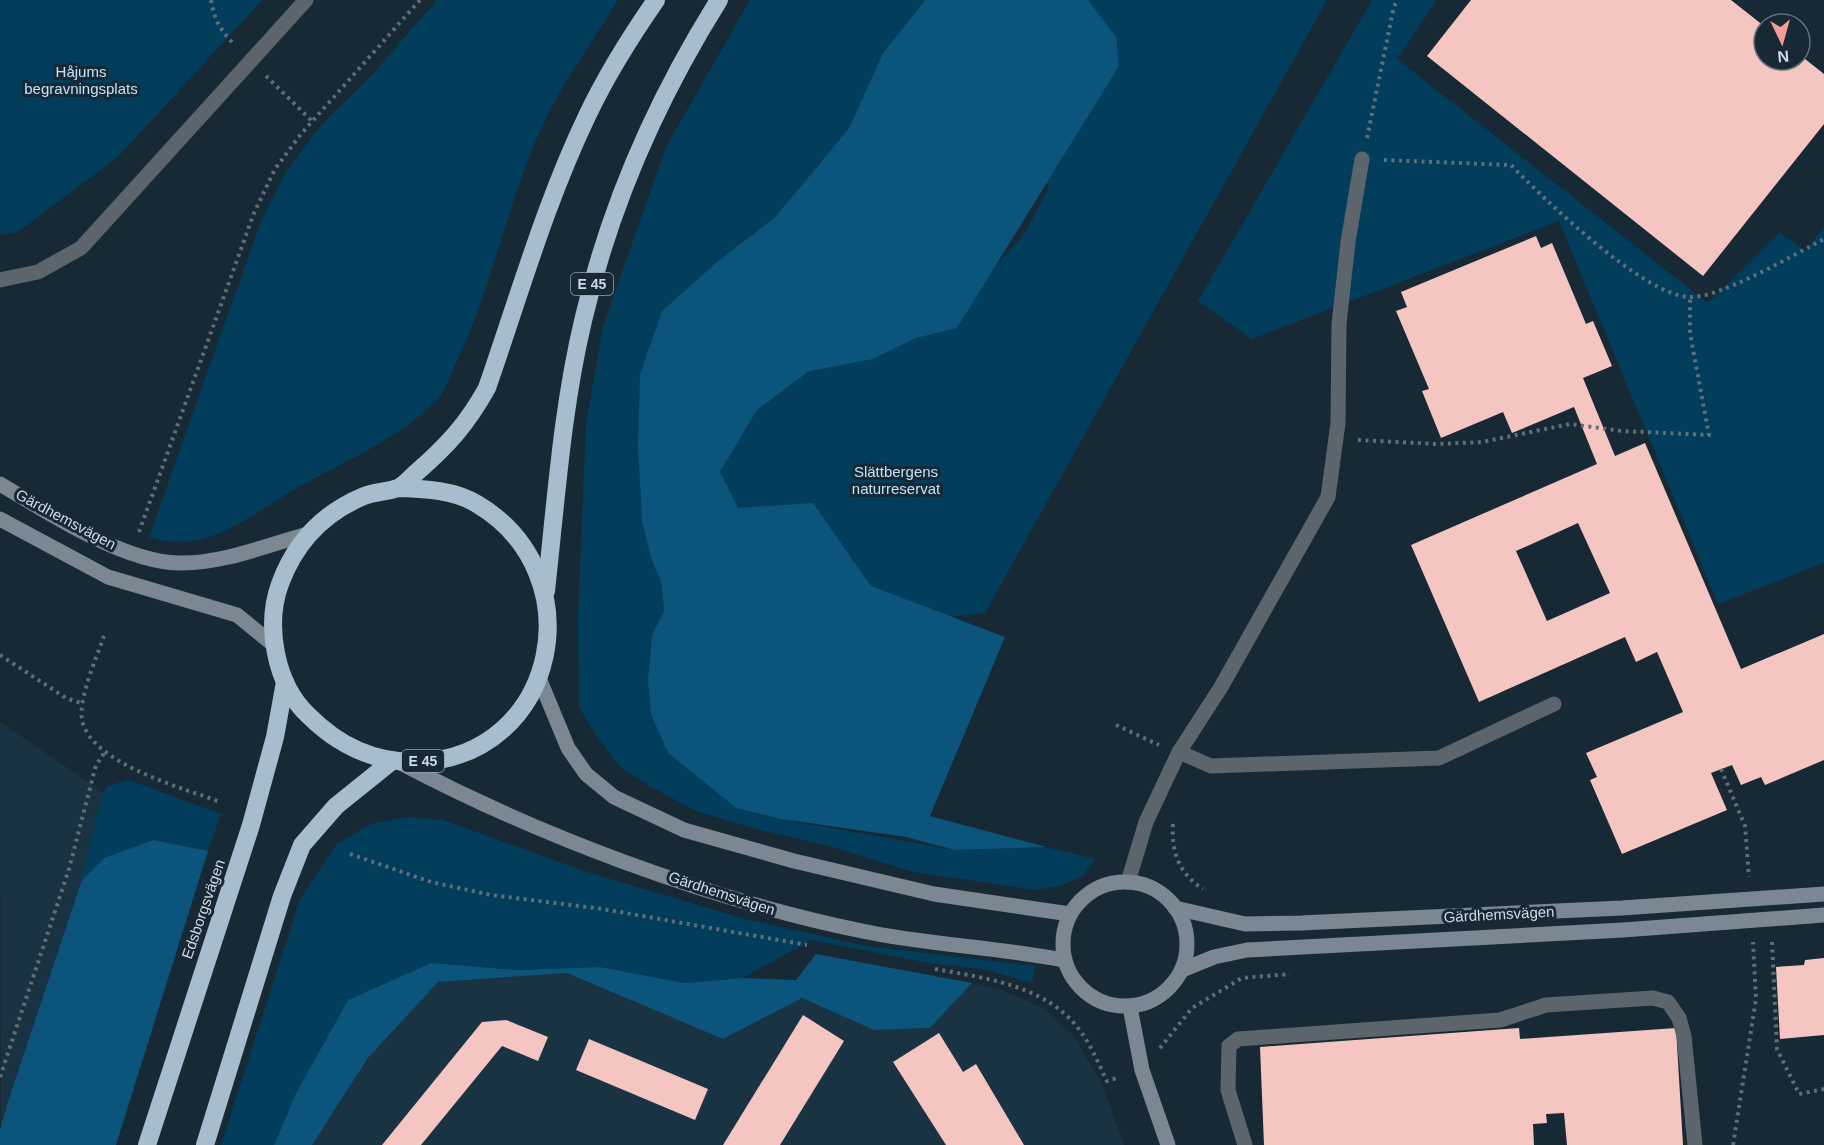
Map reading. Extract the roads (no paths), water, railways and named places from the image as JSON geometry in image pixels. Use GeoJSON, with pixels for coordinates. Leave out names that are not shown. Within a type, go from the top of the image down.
{"type":"FeatureCollection","features":[{"type":"Feature","properties":{"kind":"highway"},"geometry":{"type":"LineString","coordinates":[[399,488],[456,436],[487,388],[554,198],[588,113],[627,43],[656,0]]}},
{"type":"Feature","properties":{"kind":"highway","name":"E 45"},"geometry":{"type":"LineString","coordinates":[[546,593],[531,557],[507,526],[476,503],[438,490],[399,488],[365,495],[345,506],[308,534],[290,558],[279,586],[274,616],[275,646],[285,682],[303,711],[328,735],[358,752],[395,762],[434,761],[467,751],[497,733],[521,708],[539,678],[547,651],[549,621],[546,593],[563,437],[582,323],[595,273],[613,216],[633,166],[665,96],[719,0]]}},
{"type":"Feature","properties":{"kind":"highway","name":"Edsborgsvägen"},"geometry":{"type":"LineString","coordinates":[[147,1145],[251,825],[275,737],[285,682]]}},
{"type":"Feature","properties":{"kind":"highway","name":"E 45"},"geometry":{"type":"LineString","coordinates":[[205,1145],[282,896],[302,845],[336,806],[395,762]]}},
{"type":"Feature","properties":{"kind":"main road","name":"Gärdhemsvägen"},"geometry":{"type":"LineString","coordinates":[[0,484],[103,542],[177,563],[215,559],[308,534]]}},
{"type":"Feature","properties":{"kind":"main road","name":"Gärdhemsvägen"},"geometry":{"type":"LineString","coordinates":[[0,519],[108,578],[237,615],[275,646]]}},
{"type":"Feature","properties":{"kind":"main road"},"geometry":{"type":"LineString","coordinates":[[539,678],[567,748],[586,774],[614,797],[684,830],[794,861],[934,894],[1070,914]]}},
{"type":"Feature","properties":{"kind":"main road","name":"Gärdhemsvägen"},"geometry":{"type":"LineString","coordinates":[[395,762],[595,852],[795,917],[865,932],[1022,952],[1063,960],[1062,936],[1070,914],[1084,896],[1105,884],[1128,882],[1146,885],[1163,894],[1175,908],[1185,927],[1187,949],[1182,970],[1169,989],[1151,1001],[1130,1007]]}},
{"type":"Feature","properties":{"kind":"main road","name":"Gärdhemsvägen"},"geometry":{"type":"LineString","coordinates":[[1175,908],[1245,924],[1301,923],[1622,908],[1824,894]]}},
{"type":"Feature","properties":{"kind":"main road","name":"Gärdhemsvägen"},"geometry":{"type":"LineString","coordinates":[[1182,970],[1214,957],[1247,950],[1611,930],[1824,915]]}},
{"type":"Feature","properties":{"kind":"main road"},"geometry":{"type":"LineString","coordinates":[[1063,960],[1072,980],[1088,995],[1108,1005],[1130,1007],[1142,1070],[1168,1145]]}},
{"type":"Feature","properties":{"kind":"street"},"geometry":{"type":"LineString","coordinates":[[0,280],[38,272],[81,248],[306,0]]}},
{"type":"Feature","properties":{"kind":"street"},"geometry":{"type":"LineString","coordinates":[[1128,882],[1146,822],[1172,750],[1221,687],[1328,497],[1336,437],[1339,324],[1348,242],[1362,159]]}},
{"type":"Feature","properties":{"kind":"street"},"geometry":{"type":"LineString","coordinates":[[1172,750],[1211,766],[1439,758],[1554,704]]}},
{"type":"Feature","properties":{"kind":"street"},"geometry":{"type":"LineString","coordinates":[[1245,1145],[1228,1090],[1229,1046],[1238,1039],[1500,1020],[1546,1005],[1653,998],[1668,1002],[1680,1018],[1684,1036],[1695,1145]]}},
{"type":"Feature","properties":{"kind":"park label","name":"Håjums begravningsplats"},"geometry":{"type":"Point","coordinates":[81,80]}},
{"type":"Feature","properties":{"kind":"park label","name":"Slättbergens naturreservat"},"geometry":{"type":"Point","coordinates":[896,480]}}]}
